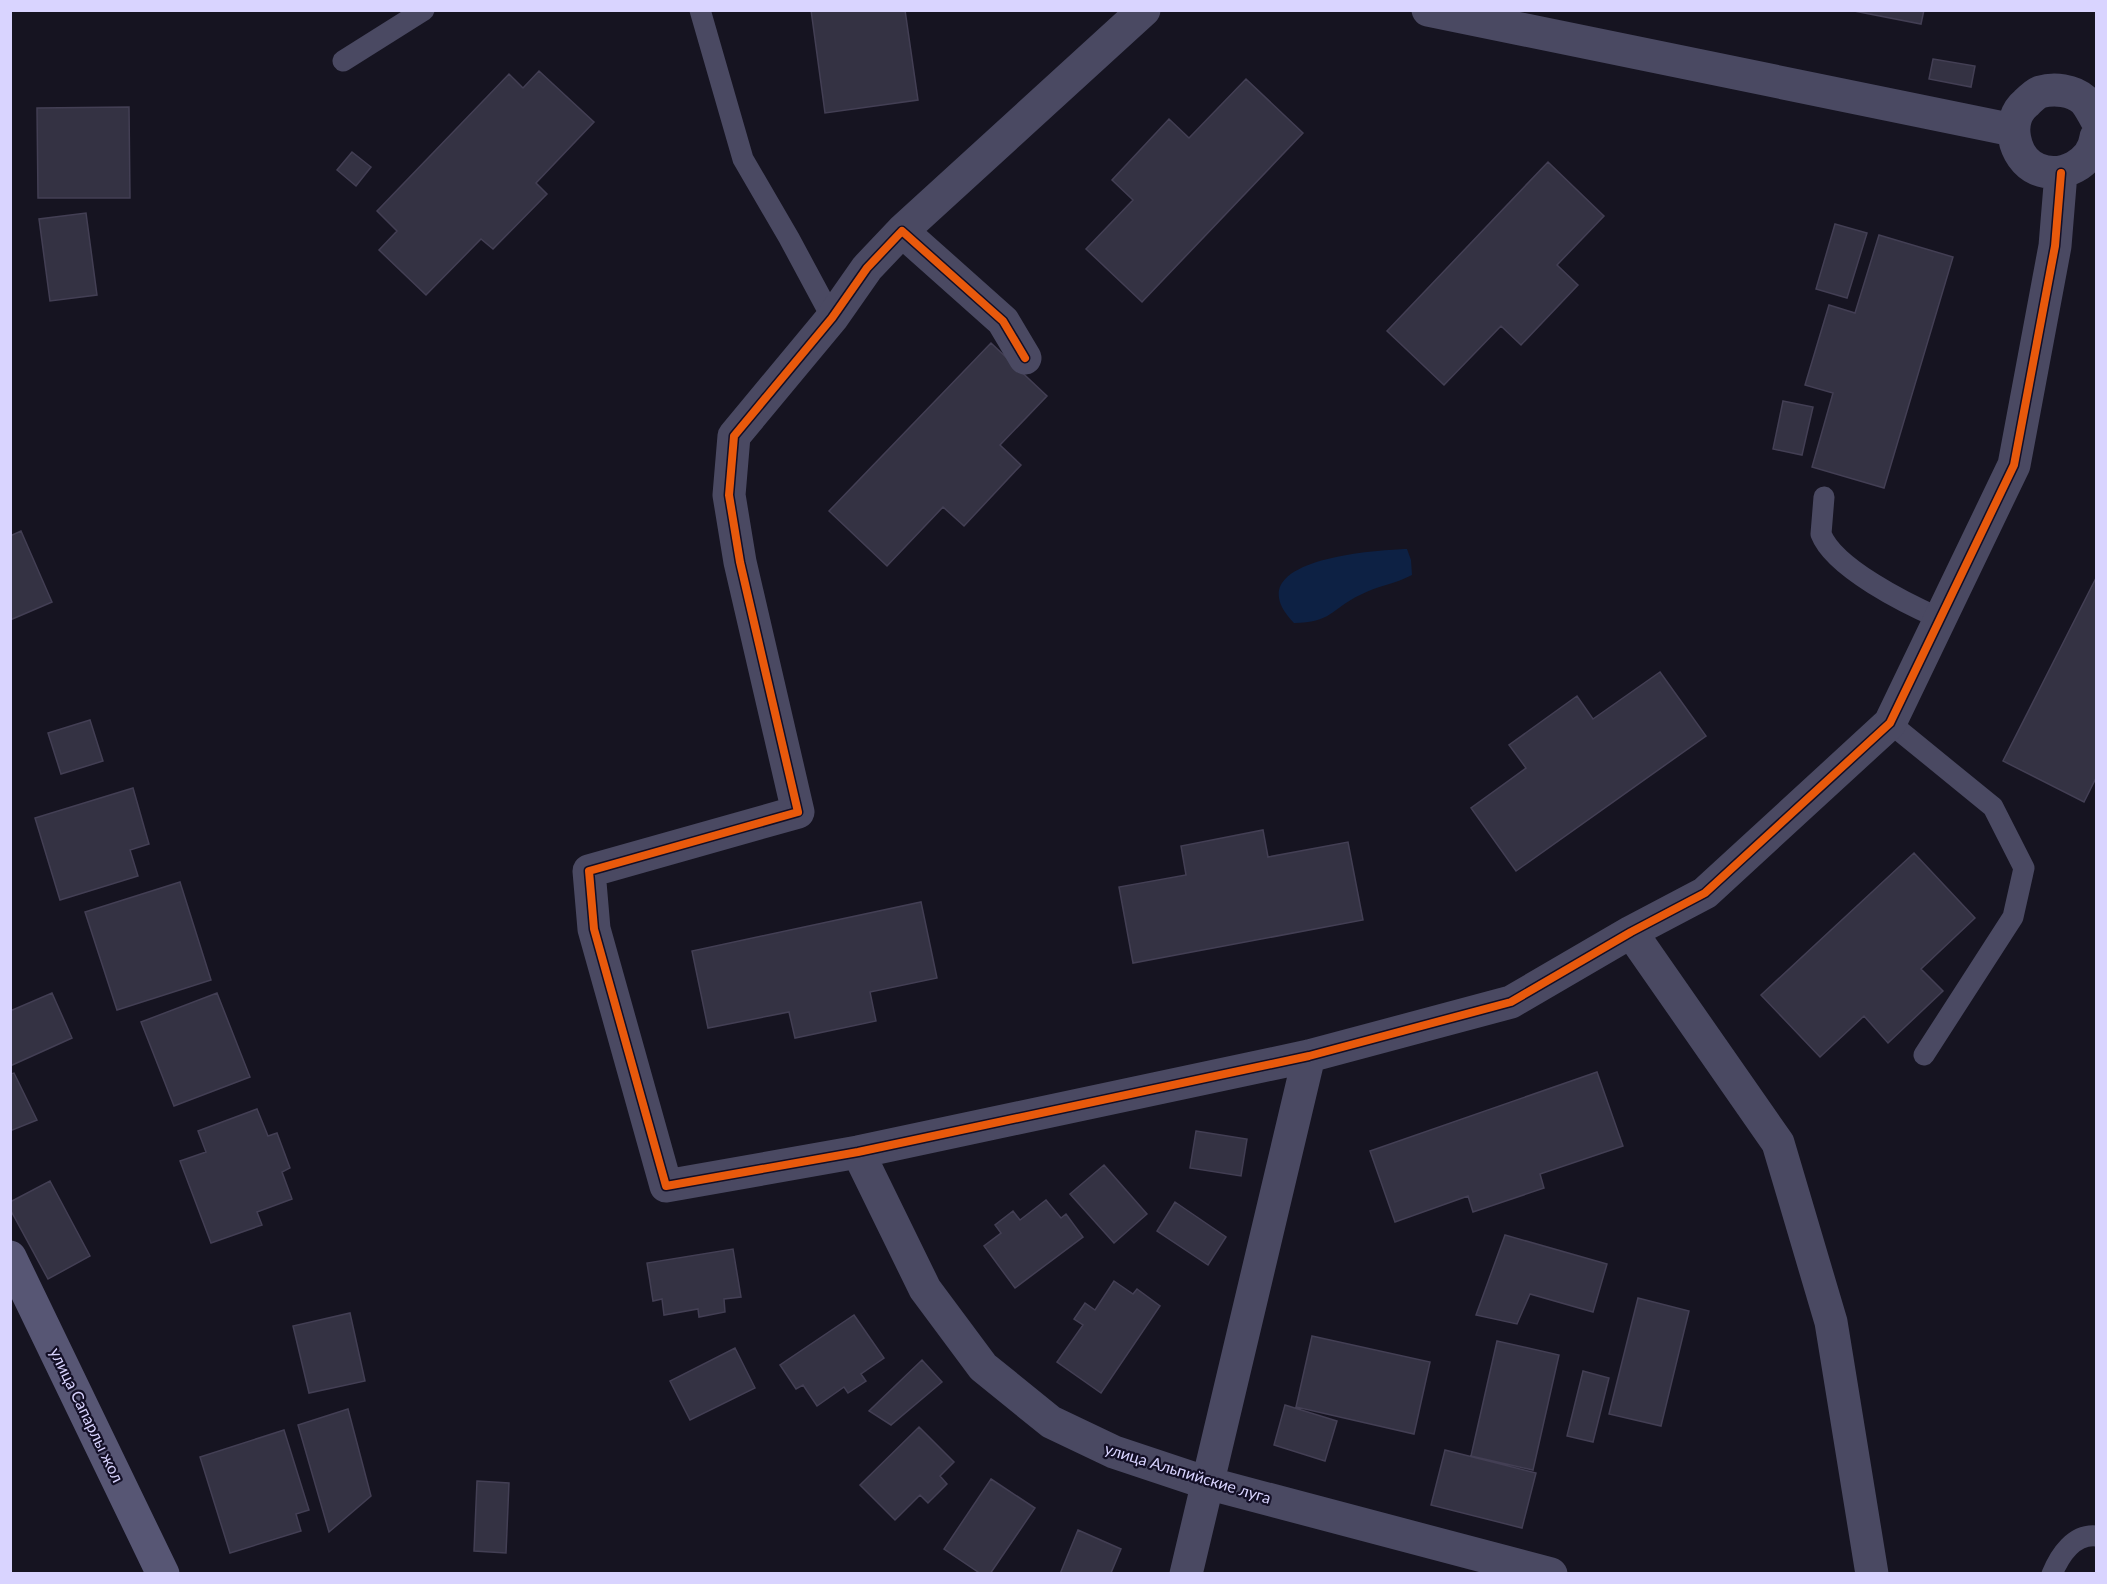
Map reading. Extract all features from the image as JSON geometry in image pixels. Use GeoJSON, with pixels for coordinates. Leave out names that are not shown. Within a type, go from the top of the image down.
{"type":"FeatureCollection","features":[{"type":"Feature","properties":{"kind":"street"},"geometry":{"type":"LineString","coordinates":[[1144,10],[902,231],[867,268],[832,318],[734,436],[729,495],[740,562],[798,812],[589,871],[594,929],[666,1186],[858,1152],[1309,1056],[1511,1002],[1631,932],[1705,893],[1890,723],[2014,465],[2055,246],[2061,173]]}},
{"type":"Feature","properties":{"kind":"street"},"geometry":{"type":"LineString","coordinates":[[1428,10],[2013,130]]}},
{"type":"Feature","properties":{"kind":"street"},"geometry":{"type":"LineString","coordinates":[[2097,119],[2084,100],[2073,94],[2062,90],[2038,92],[2020,108],[2013,130],[2019,153],[2037,169],[2061,173],[2082,164],[2096,144],[2097,136]]}},
{"type":"Feature","properties":{"kind":"street"},"geometry":{"type":"LineString","coordinates":[[902,231],[1003,321],[1025,358]]}},
{"type":"Feature","properties":{"kind":"street"},"geometry":{"type":"LineString","coordinates":[[1631,932],[1778,1143],[1831,1322],[1872,1574]]}},
{"type":"Feature","properties":{"kind":"street"},"geometry":{"type":"LineString","coordinates":[[1186,1574],[1309,1056]]}},
{"type":"Feature","properties":{"kind":"street","name":"улица Альпийские луга"},"geometry":{"type":"LineString","coordinates":[[858,1152],[925,1289],[983,1367],[1051,1422],[1114,1452],[1207,1483],[1551,1574]]}},
{"type":"Feature","properties":{"kind":"street","name":"улица Сапарлы жол"},"geometry":{"type":"LineString","coordinates":[[10,1257],[164,1574]]}},
{"type":"Feature","properties":{"kind":"lane"},"geometry":{"type":"LineString","coordinates":[[343,61],[423,10]]}},
{"type":"Feature","properties":{"kind":"lane"},"geometry":{"type":"LineString","coordinates":[[700,10],[743,159],[832,318]]}},
{"type":"Feature","properties":{"kind":"lane"},"geometry":{"type":"LineString","coordinates":[[1824,497],[1821,534],[1836,554],[1869,580],[1900,600],[1940,618]]}},
{"type":"Feature","properties":{"kind":"lane"},"geometry":{"type":"LineString","coordinates":[[1890,723],[1993,807],[2024,868],[2013,917],[1924,1055]]}},
{"type":"Feature","properties":{"kind":"lane"},"geometry":{"type":"LineString","coordinates":[[2052,1574],[2066,1549],[2087,1535],[2097,1536]]}},
{"type":"Feature","properties":{"kind":"water"},"geometry":{"type":"Polygon","coordinates":[[[1407,549],[1411,560],[1412,575],[1360,595],[1316,621],[1294,623],[1280,602],[1281,585],[1294,572],[1314,563],[1366,552],[1407,549]]]}},
{"type":"Feature","properties":{"kind":"building"},"geometry":{"type":"Polygon","coordinates":[[[811,10],[905,10],[918,100],[825,113],[811,10]]]}},
{"type":"Feature","properties":{"kind":"building"},"geometry":{"type":"Polygon","coordinates":[[[1849,10],[1924,10],[1921,24],[1849,10]]]}},
{"type":"Feature","properties":{"kind":"building"},"geometry":{"type":"Polygon","coordinates":[[[1933,59],[1975,66],[1971,87],[1929,79],[1933,59]]]}},
{"type":"Feature","properties":{"kind":"building"},"geometry":{"type":"Polygon","coordinates":[[[539,71],[594,122],[536,183],[547,194],[493,249],[481,239],[426,295],[379,250],[397,231],[377,211],[509,74],[523,88],[539,71]]]}},
{"type":"Feature","properties":{"kind":"building"},"geometry":{"type":"Polygon","coordinates":[[[1246,79],[1303,133],[1142,302],[1086,249],[1133,200],[1112,180],[1169,119],[1189,138],[1246,79]]]}},
{"type":"Feature","properties":{"kind":"building"},"geometry":{"type":"Polygon","coordinates":[[[129,107],[130,198],[38,198],[37,108],[129,107]]]}},
{"type":"Feature","properties":{"kind":"building"},"geometry":{"type":"Polygon","coordinates":[[[352,152],[371,167],[356,186],[337,170],[352,152]]]}},
{"type":"Feature","properties":{"kind":"building"},"geometry":{"type":"Polygon","coordinates":[[[1548,162],[1604,216],[1557,265],[1578,285],[1521,345],[1501,326],[1444,385],[1387,331],[1548,162]]]}},
{"type":"Feature","properties":{"kind":"building"},"geometry":{"type":"Polygon","coordinates":[[[86,213],[97,295],[50,301],[39,219],[86,213]]]}},
{"type":"Feature","properties":{"kind":"building"},"geometry":{"type":"Polygon","coordinates":[[[1835,224],[1867,233],[1847,298],[1816,289],[1835,224]]]}},
{"type":"Feature","properties":{"kind":"building"},"geometry":{"type":"Polygon","coordinates":[[[1879,235],[1953,257],[1884,488],[1812,467],[1833,393],[1805,385],[1829,305],[1855,313],[1879,235]]]}},
{"type":"Feature","properties":{"kind":"building"},"geometry":{"type":"Polygon","coordinates":[[[991,343],[1047,396],[1000,445],[1021,465],[964,526],[943,507],[887,566],[829,511],[991,343]]]}},
{"type":"Feature","properties":{"kind":"building"},"geometry":{"type":"Polygon","coordinates":[[[1783,401],[1813,407],[1802,455],[1773,449],[1783,401]]]}},
{"type":"Feature","properties":{"kind":"building"},"geometry":{"type":"Polygon","coordinates":[[[21,531],[52,602],[10,620],[10,536],[21,531]]]}},
{"type":"Feature","properties":{"kind":"building"},"geometry":{"type":"Polygon","coordinates":[[[2096,578],[2096,778],[2084,802],[2003,761],[2096,578]]]}},
{"type":"Feature","properties":{"kind":"building"},"geometry":{"type":"Polygon","coordinates":[[[1660,672],[1706,736],[1516,871],[1471,808],[1526,768],[1509,745],[1577,696],[1593,719],[1660,672]]]}},
{"type":"Feature","properties":{"kind":"building"},"geometry":{"type":"Polygon","coordinates":[[[90,720],[103,761],[61,774],[48,733],[90,720]]]}},
{"type":"Feature","properties":{"kind":"building"},"geometry":{"type":"Polygon","coordinates":[[[133,788],[149,844],[130,850],[138,876],[60,900],[35,818],[133,788]]]}},
{"type":"Feature","properties":{"kind":"building"},"geometry":{"type":"Polygon","coordinates":[[[1263,830],[1268,857],[1348,842],[1363,920],[1133,963],[1119,887],[1186,875],[1181,846],[1263,830]]]}},
{"type":"Feature","properties":{"kind":"building"},"geometry":{"type":"Polygon","coordinates":[[[1914,853],[1975,918],[1921,969],[1943,991],[1888,1043],[1864,1016],[1820,1057],[1761,995],[1914,853]]]}},
{"type":"Feature","properties":{"kind":"building"},"geometry":{"type":"Polygon","coordinates":[[[180,882],[211,980],[117,1010],[85,912],[180,882]]]}},
{"type":"Feature","properties":{"kind":"building"},"geometry":{"type":"Polygon","coordinates":[[[921,902],[937,978],[870,992],[876,1021],[795,1038],[789,1012],[708,1028],[692,951],[921,902]]]}},
{"type":"Feature","properties":{"kind":"building"},"geometry":{"type":"Polygon","coordinates":[[[52,993],[72,1038],[10,1066],[10,1011],[52,993]]]}},
{"type":"Feature","properties":{"kind":"building"},"geometry":{"type":"Polygon","coordinates":[[[217,993],[250,1077],[174,1106],[141,1022],[217,993]]]}},
{"type":"Feature","properties":{"kind":"building"},"geometry":{"type":"Polygon","coordinates":[[[1597,1072],[1623,1146],[1540,1174],[1544,1188],[1473,1212],[1468,1196],[1395,1222],[1370,1151],[1597,1072]]]}},
{"type":"Feature","properties":{"kind":"building"},"geometry":{"type":"Polygon","coordinates":[[[14,1073],[37,1120],[10,1131],[10,1074],[14,1073]]]}},
{"type":"Feature","properties":{"kind":"building"},"geometry":{"type":"Polygon","coordinates":[[[257,1109],[268,1136],[277,1133],[290,1168],[282,1172],[292,1199],[257,1212],[262,1225],[211,1243],[180,1161],[206,1152],[198,1131],[257,1109]]]}},
{"type":"Feature","properties":{"kind":"building"},"geometry":{"type":"Polygon","coordinates":[[[1196,1131],[1247,1139],[1241,1176],[1190,1168],[1196,1131]]]}},
{"type":"Feature","properties":{"kind":"building"},"geometry":{"type":"Polygon","coordinates":[[[1104,1165],[1147,1214],[1114,1243],[1070,1194],[1104,1165]]]}},
{"type":"Feature","properties":{"kind":"building"},"geometry":{"type":"Polygon","coordinates":[[[50,1181],[90,1256],[48,1279],[10,1209],[10,1202],[50,1181]]]}},
{"type":"Feature","properties":{"kind":"building"},"geometry":{"type":"Polygon","coordinates":[[[1046,1200],[1061,1218],[1066,1214],[1083,1237],[1015,1288],[984,1246],[1001,1233],[995,1225],[1013,1211],[1020,1220],[1046,1200]]]}},
{"type":"Feature","properties":{"kind":"building"},"geometry":{"type":"Polygon","coordinates":[[[1175,1202],[1226,1237],[1208,1265],[1157,1231],[1175,1202]]]}},
{"type":"Feature","properties":{"kind":"building"},"geometry":{"type":"Polygon","coordinates":[[[1505,1235],[1607,1264],[1593,1312],[1530,1294],[1517,1324],[1476,1315],[1505,1235]]]}},
{"type":"Feature","properties":{"kind":"building"},"geometry":{"type":"Polygon","coordinates":[[[733,1249],[741,1297],[724,1299],[725,1312],[699,1317],[698,1309],[664,1315],[662,1299],[653,1301],[647,1263],[733,1249]]]}},
{"type":"Feature","properties":{"kind":"building"},"geometry":{"type":"Polygon","coordinates":[[[1114,1281],[1133,1294],[1137,1289],[1160,1306],[1101,1393],[1057,1362],[1083,1325],[1074,1319],[1085,1303],[1095,1310],[1114,1281]]]}},
{"type":"Feature","properties":{"kind":"building"},"geometry":{"type":"Polygon","coordinates":[[[1638,1298],[1689,1311],[1661,1426],[1609,1414],[1638,1298]]]}},
{"type":"Feature","properties":{"kind":"building"},"geometry":{"type":"Polygon","coordinates":[[[350,1313],[365,1381],[309,1393],[293,1326],[350,1313]]]}},
{"type":"Feature","properties":{"kind":"building"},"geometry":{"type":"Polygon","coordinates":[[[854,1315],[884,1358],[861,1374],[866,1381],[848,1393],[844,1387],[817,1406],[803,1385],[796,1389],[780,1365],[854,1315]]]}},
{"type":"Feature","properties":{"kind":"building"},"geometry":{"type":"Polygon","coordinates":[[[1312,1336],[1430,1362],[1414,1434],[1296,1407],[1312,1336]]]}},
{"type":"Feature","properties":{"kind":"building"},"geometry":{"type":"Polygon","coordinates":[[[1497,1341],[1559,1355],[1533,1470],[1471,1456],[1497,1341]]]}},
{"type":"Feature","properties":{"kind":"building"},"geometry":{"type":"Polygon","coordinates":[[[735,1348],[755,1388],[690,1420],[670,1381],[735,1348]]]}},
{"type":"Feature","properties":{"kind":"building"},"geometry":{"type":"Polygon","coordinates":[[[922,1360],[942,1382],[891,1425],[869,1411],[922,1360]]]}},
{"type":"Feature","properties":{"kind":"building"},"geometry":{"type":"Polygon","coordinates":[[[1583,1371],[1609,1378],[1593,1442],[1567,1436],[1583,1371]]]}},
{"type":"Feature","properties":{"kind":"building"},"geometry":{"type":"Polygon","coordinates":[[[1285,1405],[1337,1421],[1325,1461],[1274,1445],[1285,1405]]]}},
{"type":"Feature","properties":{"kind":"building"},"geometry":{"type":"Polygon","coordinates":[[[348,1409],[371,1496],[329,1532],[298,1425],[348,1409]]]}},
{"type":"Feature","properties":{"kind":"building"},"geometry":{"type":"Polygon","coordinates":[[[919,1427],[954,1462],[940,1476],[947,1484],[928,1503],[920,1495],[895,1520],[860,1485],[919,1427]]]}},
{"type":"Feature","properties":{"kind":"building"},"geometry":{"type":"Polygon","coordinates":[[[284,1430],[309,1510],[296,1514],[301,1531],[230,1553],[200,1457],[284,1430]]]}},
{"type":"Feature","properties":{"kind":"building"},"geometry":{"type":"Polygon","coordinates":[[[1445,1450],[1536,1473],[1522,1528],[1431,1505],[1445,1450]]]}},
{"type":"Feature","properties":{"kind":"building"},"geometry":{"type":"Polygon","coordinates":[[[991,1479],[1035,1508],[990,1574],[981,1574],[944,1549],[991,1479]]]}},
{"type":"Feature","properties":{"kind":"building"},"geometry":{"type":"Polygon","coordinates":[[[477,1481],[509,1483],[506,1553],[474,1551],[477,1481]]]}},
{"type":"Feature","properties":{"kind":"building"},"geometry":{"type":"Polygon","coordinates":[[[1078,1530],[1121,1549],[1111,1573],[1113,1574],[1060,1574],[1078,1530]]]}},
{"type":"Feature","properties":{"kind":"cycle path"},"geometry":{"type":"LineString","coordinates":[[1025,358],[1003,321],[902,231],[867,268],[832,318],[734,436],[729,495],[740,562],[798,812],[589,871],[594,929],[666,1186],[858,1152],[1309,1056],[1511,1002],[1631,932],[1705,893],[1890,723],[2014,465],[2055,246],[2061,173]]}}]}
